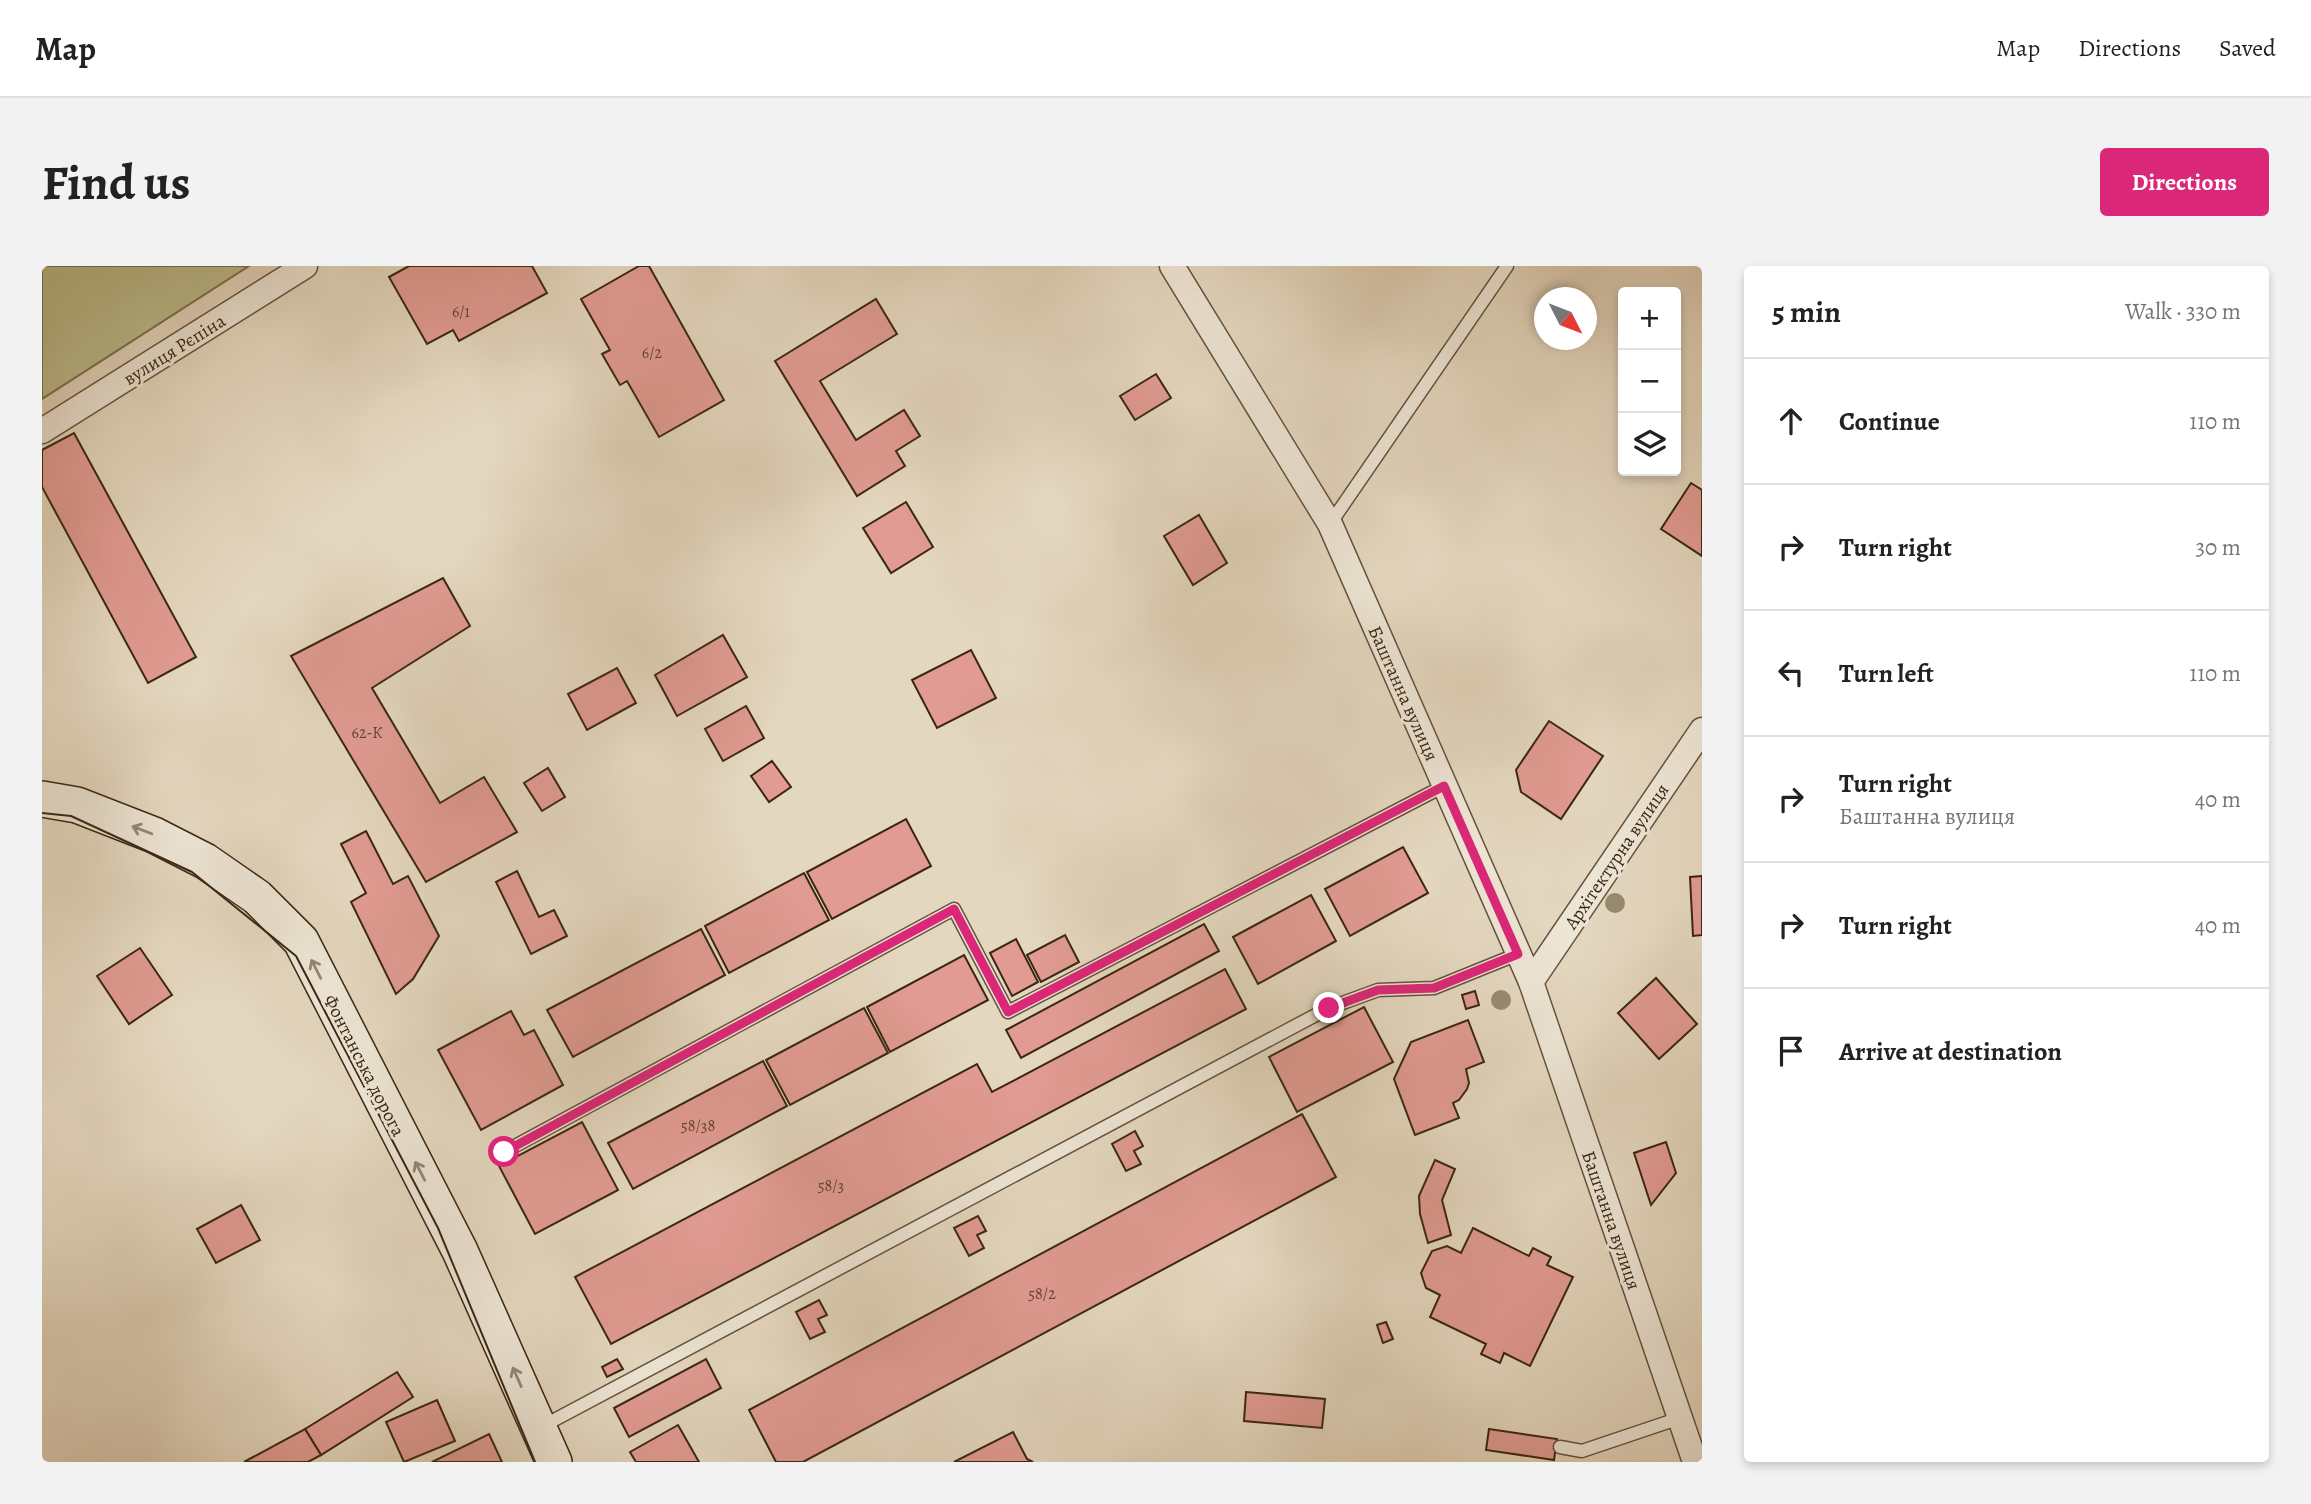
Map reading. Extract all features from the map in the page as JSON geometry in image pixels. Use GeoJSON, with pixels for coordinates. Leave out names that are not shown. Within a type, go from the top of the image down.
{"type":"FeatureCollection","features":[{"type":"Feature","properties":{"kind":"main road","name":"Фонтанська дорога"},"geometry":{"type":"LineString","coordinates":[[42,799],[77,805],[153,835],[205,861],[257,897],[301,941],[460,1251],[554,1462]]}},
{"type":"Feature","properties":{"kind":"street","name":"вулиця Рєпіна"},"geometry":{"type":"LineString","coordinates":[[42,431],[305,266]]}},
{"type":"Feature","properties":{"kind":"street","name":"Баштанна вулиця"},"geometry":{"type":"LineString","coordinates":[[1172,266],[1330,524],[1531,982],[1695,1462]]}},
{"type":"Feature","properties":{"kind":"street","name":"Архітектурна вулиця"},"geometry":{"type":"LineString","coordinates":[[1531,982],[1701,732]]}},
{"type":"Feature","properties":{"kind":"lane"},"geometry":{"type":"LineString","coordinates":[[1330,524],[1507,266]]}},
{"type":"Feature","properties":{"kind":"lane"},"geometry":{"type":"LineString","coordinates":[[504,1152],[954,909],[1008,1012],[1444,786]]}},
{"type":"Feature","properties":{"kind":"lane"},"geometry":{"type":"LineString","coordinates":[[539,1428],[1329,1008],[1378,990],[1434,988],[1518,954]]}},
{"type":"Feature","properties":{"kind":"lane"},"geometry":{"type":"LineString","coordinates":[[1560,1447],[1582,1451],[1680,1418]]}},
{"type":"Feature","properties":{"kind":"green space"},"geometry":{"type":"Polygon","coordinates":[[[42,266],[249,266],[42,399],[42,266]]]}},
{"type":"Feature","properties":{"kind":"building"},"geometry":{"type":"Polygon","coordinates":[[[409,266],[532,266],[547,293],[459,341],[453,330],[427,344],[389,277],[409,266]]]}},
{"type":"Feature","properties":{"kind":"building"},"geometry":{"type":"Polygon","coordinates":[[[639,266],[649,266],[724,400],[659,437],[627,381],[620,385],[602,354],[610,350],[581,299],[639,266]]]}},
{"type":"Feature","properties":{"kind":"building"},"geometry":{"type":"Polygon","coordinates":[[[876,299],[897,334],[820,381],[856,440],[904,410],[920,436],[896,451],[905,466],[857,496],[775,361],[876,299]]]}},
{"type":"Feature","properties":{"kind":"building"},"geometry":{"type":"Polygon","coordinates":[[[1156,374],[1171,398],[1135,420],[1120,396],[1156,374]]]}},
{"type":"Feature","properties":{"kind":"building"},"geometry":{"type":"Polygon","coordinates":[[[74,433],[196,657],[148,683],[42,487],[42,450],[74,433]]]}},
{"type":"Feature","properties":{"kind":"building"},"geometry":{"type":"Polygon","coordinates":[[[1691,483],[1702,490],[1702,556],[1661,529],[1691,483]]]}},
{"type":"Feature","properties":{"kind":"building"},"geometry":{"type":"Polygon","coordinates":[[[906,502],[933,547],[891,573],[863,528],[906,502]]]}},
{"type":"Feature","properties":{"kind":"building"},"geometry":{"type":"Polygon","coordinates":[[[1199,515],[1227,563],[1193,585],[1164,536],[1199,515]]]}},
{"type":"Feature","properties":{"kind":"building"},"geometry":{"type":"Polygon","coordinates":[[[443,578],[470,626],[372,688],[440,803],[484,777],[517,832],[426,882],[291,656],[443,578]]]}},
{"type":"Feature","properties":{"kind":"building"},"geometry":{"type":"Polygon","coordinates":[[[723,635],[747,677],[677,716],[655,675],[723,635]]]}},
{"type":"Feature","properties":{"kind":"building"},"geometry":{"type":"Polygon","coordinates":[[[971,650],[996,698],[937,728],[912,680],[971,650]]]}},
{"type":"Feature","properties":{"kind":"building"},"geometry":{"type":"Polygon","coordinates":[[[617,668],[636,703],[587,730],[568,694],[617,668]]]}},
{"type":"Feature","properties":{"kind":"building"},"geometry":{"type":"Polygon","coordinates":[[[746,706],[764,738],[723,761],[705,729],[746,706]]]}},
{"type":"Feature","properties":{"kind":"building"},"geometry":{"type":"Polygon","coordinates":[[[1549,721],[1603,756],[1561,819],[1521,792],[1516,770],[1549,721]]]}},
{"type":"Feature","properties":{"kind":"building"},"geometry":{"type":"Polygon","coordinates":[[[772,761],[791,787],[769,802],[751,776],[772,761]]]}},
{"type":"Feature","properties":{"kind":"building"},"geometry":{"type":"Polygon","coordinates":[[[548,768],[565,797],[542,811],[524,783],[548,768]]]}},
{"type":"Feature","properties":{"kind":"building"},"geometry":{"type":"Polygon","coordinates":[[[906,819],[931,866],[832,919],[807,872],[906,819]]]}},
{"type":"Feature","properties":{"kind":"building"},"geometry":{"type":"Polygon","coordinates":[[[366,831],[393,884],[408,876],[439,936],[413,979],[396,994],[351,902],[366,893],[341,844],[366,831]]]}},
{"type":"Feature","properties":{"kind":"building"},"geometry":{"type":"Polygon","coordinates":[[[1403,847],[1428,893],[1350,936],[1325,889],[1403,847]]]}},
{"type":"Feature","properties":{"kind":"building"},"geometry":{"type":"Polygon","coordinates":[[[517,871],[539,917],[554,910],[567,936],[531,954],[496,882],[517,871]]]}},
{"type":"Feature","properties":{"kind":"building"},"geometry":{"type":"Polygon","coordinates":[[[804,873],[829,920],[729,973],[705,926],[804,873]]]}},
{"type":"Feature","properties":{"kind":"building"},"geometry":{"type":"Polygon","coordinates":[[[1702,876],[1702,935],[1693,936],[1690,877],[1702,876]]]}},
{"type":"Feature","properties":{"kind":"building"},"geometry":{"type":"Polygon","coordinates":[[[1311,895],[1336,941],[1258,984],[1233,937],[1311,895]]]}},
{"type":"Feature","properties":{"kind":"building"},"geometry":{"type":"Polygon","coordinates":[[[1204,924],[1219,951],[1021,1058],[1006,1030],[1204,924]]]}},
{"type":"Feature","properties":{"kind":"building"},"geometry":{"type":"Polygon","coordinates":[[[701,929],[725,975],[573,1057],[547,1010],[701,929]]]}},
{"type":"Feature","properties":{"kind":"building"},"geometry":{"type":"Polygon","coordinates":[[[1065,935],[1079,962],[1041,982],[1027,955],[1065,935]]]}},
{"type":"Feature","properties":{"kind":"building"},"geometry":{"type":"Polygon","coordinates":[[[1016,939],[1038,982],[1012,996],[990,953],[1016,939]]]}},
{"type":"Feature","properties":{"kind":"building"},"geometry":{"type":"Polygon","coordinates":[[[140,948],[172,995],[129,1024],[97,976],[140,948]]]}},
{"type":"Feature","properties":{"kind":"building"},"geometry":{"type":"Polygon","coordinates":[[[964,955],[988,1000],[890,1052],[867,1007],[964,955]]]}},
{"type":"Feature","properties":{"kind":"building"},"geometry":{"type":"Polygon","coordinates":[[[1225,969],[1246,1009],[611,1344],[575,1277],[977,1064],[992,1092],[1225,969]]]}},
{"type":"Feature","properties":{"kind":"building"},"geometry":{"type":"Polygon","coordinates":[[[1656,978],[1697,1024],[1659,1059],[1618,1013],[1656,978]]]}},
{"type":"Feature","properties":{"kind":"building"},"geometry":{"type":"Polygon","coordinates":[[[1475,991],[1479,1005],[1466,1009],[1462,995],[1475,991]]]}},
{"type":"Feature","properties":{"kind":"building"},"geometry":{"type":"Polygon","coordinates":[[[1364,1007],[1393,1062],[1297,1112],[1269,1057],[1364,1007]]]}},
{"type":"Feature","properties":{"kind":"building"},"geometry":{"type":"Polygon","coordinates":[[[864,1008],[888,1053],[790,1105],[766,1060],[864,1008]]]}},
{"type":"Feature","properties":{"kind":"building"},"geometry":{"type":"Polygon","coordinates":[[[511,1011],[524,1035],[534,1030],[563,1085],[481,1130],[438,1050],[511,1011]]]}},
{"type":"Feature","properties":{"kind":"building"},"geometry":{"type":"Polygon","coordinates":[[[1468,1020],[1484,1062],[1466,1069],[1469,1083],[1467,1089],[1459,1100],[1453,1103],[1459,1118],[1415,1135],[1394,1079],[1411,1042],[1468,1020]]]}},
{"type":"Feature","properties":{"kind":"building"},"geometry":{"type":"Polygon","coordinates":[[[763,1061],[787,1106],[633,1189],[608,1143],[763,1061]]]}},
{"type":"Feature","properties":{"kind":"building"},"geometry":{"type":"Polygon","coordinates":[[[1302,1114],[1336,1177],[803,1462],[776,1462],[749,1410],[1302,1114]]]}},
{"type":"Feature","properties":{"kind":"building"},"geometry":{"type":"Polygon","coordinates":[[[582,1122],[618,1190],[535,1234],[499,1166],[582,1122]]]}},
{"type":"Feature","properties":{"kind":"building"},"geometry":{"type":"Polygon","coordinates":[[[1135,1131],[1143,1146],[1134,1151],[1141,1164],[1126,1171],[1112,1144],[1135,1131]]]}},
{"type":"Feature","properties":{"kind":"building"},"geometry":{"type":"Polygon","coordinates":[[[1666,1142],[1676,1173],[1651,1205],[1634,1153],[1666,1142]]]}},
{"type":"Feature","properties":{"kind":"building"},"geometry":{"type":"Polygon","coordinates":[[[1435,1160],[1455,1169],[1442,1200],[1451,1235],[1428,1243],[1420,1214],[1419,1196],[1435,1160]]]}},
{"type":"Feature","properties":{"kind":"building"},"geometry":{"type":"Polygon","coordinates":[[[241,1205],[260,1240],[216,1263],[197,1229],[241,1205]]]}},
{"type":"Feature","properties":{"kind":"building"},"geometry":{"type":"Polygon","coordinates":[[[978,1216],[986,1231],[977,1235],[984,1248],[969,1256],[954,1228],[978,1216]]]}},
{"type":"Feature","properties":{"kind":"building"},"geometry":{"type":"Polygon","coordinates":[[[1473,1228],[1529,1256],[1533,1248],[1551,1257],[1547,1265],[1573,1277],[1530,1366],[1504,1353],[1500,1363],[1481,1354],[1486,1344],[1430,1317],[1440,1295],[1426,1288],[1421,1273],[1432,1251],[1447,1246],[1461,1253],[1473,1228]]]}},
{"type":"Feature","properties":{"kind":"building"},"geometry":{"type":"Polygon","coordinates":[[[819,1300],[827,1315],[818,1319],[825,1332],[810,1339],[796,1312],[819,1300]]]}},
{"type":"Feature","properties":{"kind":"building"},"geometry":{"type":"Polygon","coordinates":[[[1386,1322],[1393,1339],[1383,1343],[1377,1325],[1386,1322]]]}},
{"type":"Feature","properties":{"kind":"building"},"geometry":{"type":"Polygon","coordinates":[[[617,1359],[623,1369],[607,1377],[602,1367],[617,1359]]]}},
{"type":"Feature","properties":{"kind":"building"},"geometry":{"type":"Polygon","coordinates":[[[706,1359],[721,1388],[629,1437],[614,1408],[706,1359]]]}},
{"type":"Feature","properties":{"kind":"building"},"geometry":{"type":"Polygon","coordinates":[[[397,1372],[413,1397],[321,1455],[305,1429],[397,1372]]]}},
{"type":"Feature","properties":{"kind":"building"},"geometry":{"type":"Polygon","coordinates":[[[1246,1392],[1325,1399],[1322,1428],[1244,1421],[1246,1392]]]}},
{"type":"Feature","properties":{"kind":"building"},"geometry":{"type":"Polygon","coordinates":[[[437,1400],[455,1441],[404,1462],[386,1422],[437,1400]]]}},
{"type":"Feature","properties":{"kind":"building"},"geometry":{"type":"Polygon","coordinates":[[[678,1425],[699,1462],[636,1462],[630,1452],[678,1425]]]}},
{"type":"Feature","properties":{"kind":"building"},"geometry":{"type":"Polygon","coordinates":[[[305,1429],[321,1455],[308,1462],[244,1462],[305,1429]]]}},
{"type":"Feature","properties":{"kind":"building"},"geometry":{"type":"Polygon","coordinates":[[[1489,1429],[1557,1439],[1554,1460],[1486,1450],[1489,1429]]]}},
{"type":"Feature","properties":{"kind":"building"},"geometry":{"type":"Polygon","coordinates":[[[1013,1432],[1027,1459],[1033,1462],[954,1462],[1013,1432]]]}},
{"type":"Feature","properties":{"kind":"building"},"geometry":{"type":"Polygon","coordinates":[[[489,1434],[502,1462],[432,1462],[489,1434]]]}},
{"type":"Feature","properties":{"kind":"tram line"},"geometry":{"type":"LineString","coordinates":[[42,813],[71,816],[192,872],[296,956],[438,1228],[535,1462]]}},
{"type":"Feature","properties":{"kind":"route"},"geometry":{"type":"LineString","coordinates":[[504,1152],[954,909],[1008,1012],[1444,786],[1518,954],[1434,988],[1378,990],[1329,1008]]}}]}
